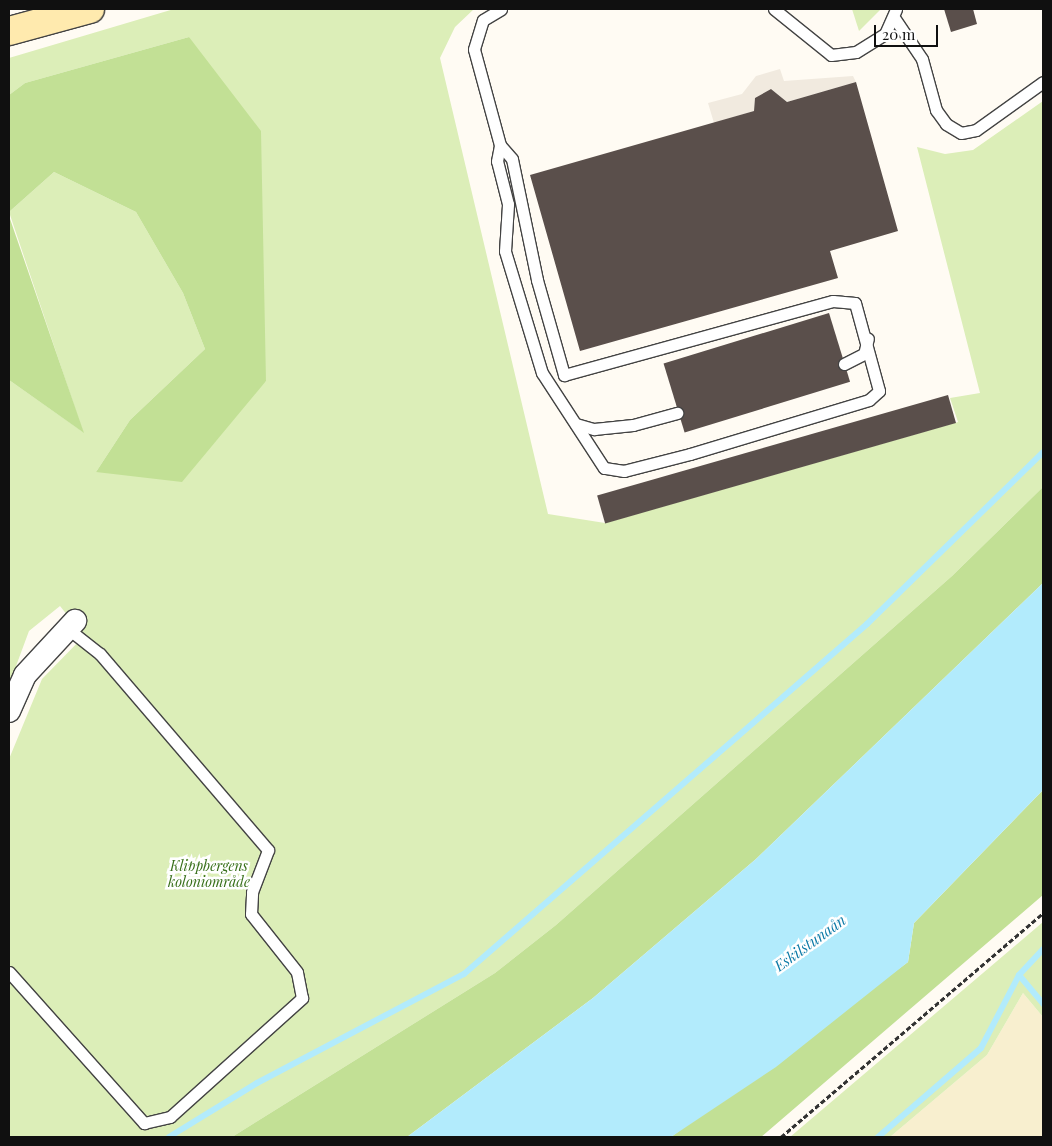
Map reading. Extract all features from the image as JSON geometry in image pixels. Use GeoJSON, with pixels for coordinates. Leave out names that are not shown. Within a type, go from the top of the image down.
{"type":"FeatureCollection","features":[{"type":"Feature","properties":{"kind":"main road"},"geometry":{"type":"LineString","coordinates":[[9,31],[90,9]]}},
{"type":"Feature","properties":{"kind":"street"},"geometry":{"type":"LineString","coordinates":[[9,711],[25,676],[71,624]]}},
{"type":"Feature","properties":{"kind":"lane"},"geometry":{"type":"LineString","coordinates":[[500,145],[497,161],[508,204],[505,252],[520,312],[542,373],[604,468],[624,471],[690,454],[869,400],[879,392],[868,337],[855,303],[833,300],[564,375],[537,280],[512,159],[500,145],[474,49],[483,20],[501,9]]}},
{"type":"Feature","properties":{"kind":"lane"},"geometry":{"type":"LineString","coordinates":[[774,9],[831,55],[856,52],[884,34],[896,14],[922,59],[936,110],[946,124],[961,133],[976,130],[1043,82]]}},
{"type":"Feature","properties":{"kind":"lane"},"geometry":{"type":"LineString","coordinates":[[844,364],[864,354],[868,337]]}},
{"type":"Feature","properties":{"kind":"lane"},"geometry":{"type":"LineString","coordinates":[[576,424],[603,428],[677,413]]}},
{"type":"Feature","properties":{"kind":"lane"},"geometry":{"type":"LineString","coordinates":[[9,972],[144,1123],[170,1117],[302,998],[297,972],[251,914],[252,892],[268,850],[100,654],[71,624]]}},
{"type":"Feature","properties":{"kind":"path"},"geometry":{"type":"LineString","coordinates":[[781,1137],[1043,913]]}},
{"type":"Feature","properties":{"kind":"shaded area"},"geometry":{"type":"Polygon","coordinates":[[[780,69],[784,81],[853,76],[856,82],[787,102],[771,89],[755,98],[754,111],[714,123],[708,103],[742,94],[756,76],[780,69]]]}},
{"type":"Feature","properties":{"kind":"shaded area"},"geometry":{"type":"Polygon","coordinates":[[[1023,993],[1043,1017],[1043,1137],[890,1137],[987,1055],[1023,993]]]}},
{"type":"Feature","properties":{"kind":"green space","name":"Klippbergens koloniområde"},"geometry":{"type":"Polygon","coordinates":[[[174,9],[474,9],[455,27],[440,58],[548,514],[605,523],[958,422],[950,398],[980,393],[917,147],[945,154],[973,150],[1043,101],[1043,487],[952,576],[556,925],[495,973],[232,1137],[9,1137],[9,759],[42,679],[84,636],[60,606],[29,631],[9,685],[9,380],[83,432],[9,212],[54,172],[136,212],[183,293],[205,349],[130,420],[96,472],[266,381],[189,37],[25,83],[9,95],[9,58],[174,9]]]}},
{"type":"Feature","properties":{"kind":"green space"},"geometry":{"type":"Polygon","coordinates":[[[852,9],[881,9],[859,31],[852,9]]]}},
{"type":"Feature","properties":{"kind":"green space"},"geometry":{"type":"Polygon","coordinates":[[[189,37],[261,131],[266,381],[182,482],[96,472],[130,420],[205,349],[183,293],[136,212],[54,172],[9,212],[9,95],[25,83],[189,37]]]}},
{"type":"Feature","properties":{"kind":"green space"},"geometry":{"type":"Polygon","coordinates":[[[9,216],[84,433],[9,380],[9,216]]]}},
{"type":"Feature","properties":{"kind":"green space"},"geometry":{"type":"Polygon","coordinates":[[[1043,487],[1043,583],[756,859],[593,998],[407,1137],[232,1137],[495,973],[556,925],[952,576],[1043,487]]]}},
{"type":"Feature","properties":{"kind":"green space"},"geometry":{"type":"Polygon","coordinates":[[[1043,790],[1043,895],[761,1137],[671,1137],[908,962],[914,923],[1043,790]]]}},
{"type":"Feature","properties":{"kind":"green space"},"geometry":{"type":"Polygon","coordinates":[[[1043,922],[1043,1017],[1023,993],[987,1055],[890,1137],[790,1137],[1043,922]]]}},
{"type":"Feature","properties":{"kind":"water","name":"Eskilstunaån"},"geometry":{"type":"Polygon","coordinates":[[[1043,583],[1043,790],[914,923],[908,962],[776,1067],[671,1137],[407,1137],[593,998],[756,859],[1043,583]]]}},
{"type":"Feature","properties":{"kind":"building"},"geometry":{"type":"Polygon","coordinates":[[[944,9],[973,9],[977,24],[951,32],[944,9]]]}},
{"type":"Feature","properties":{"kind":"building"},"geometry":{"type":"Polygon","coordinates":[[[856,82],[898,231],[830,251],[838,278],[580,351],[530,175],[754,111],[755,98],[771,89],[787,102],[856,82]]]}},
{"type":"Feature","properties":{"kind":"building"},"geometry":{"type":"Polygon","coordinates":[[[829,313],[850,382],[685,432],[664,364],[829,313]]]}},
{"type":"Feature","properties":{"kind":"building"},"geometry":{"type":"Polygon","coordinates":[[[948,395],[956,423],[605,523],[597,496],[948,395]]]}},
{"type":"Feature","properties":{"kind":"waterway"},"geometry":{"type":"LineString","coordinates":[[169,1137],[257,1083],[464,974],[867,624],[1043,452]]}},
{"type":"Feature","properties":{"kind":"waterway"},"geometry":{"type":"LineString","coordinates":[[878,1137],[981,1048],[1019,975],[1043,949]]}},
{"type":"Feature","properties":{"kind":"waterway"},"geometry":{"type":"LineString","coordinates":[[1019,975],[1043,1004]]}}]}
